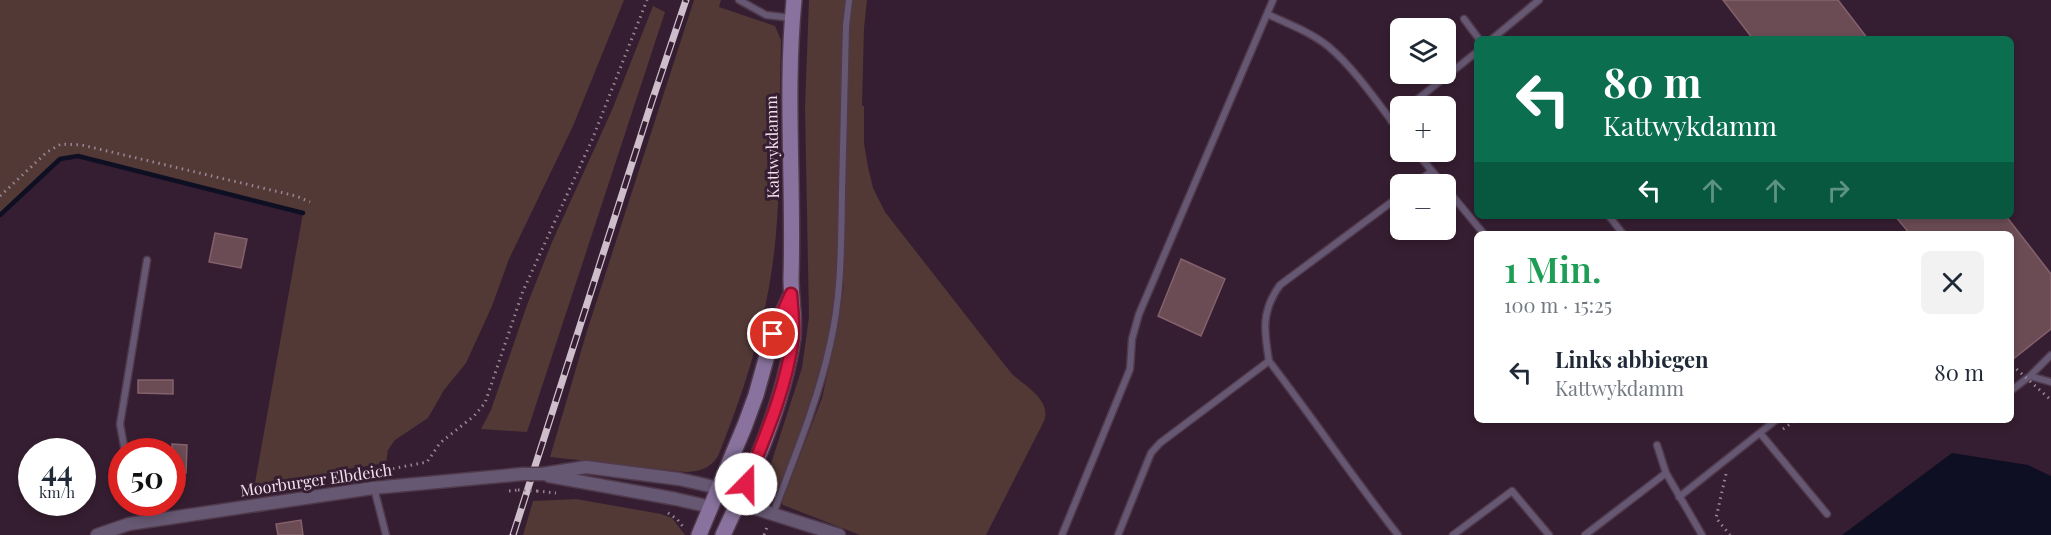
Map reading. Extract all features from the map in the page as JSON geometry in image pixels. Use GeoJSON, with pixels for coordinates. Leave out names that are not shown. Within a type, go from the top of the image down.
{"type":"FeatureCollection","features":[{"type":"Feature","properties":{"kind":"main road","name":"Kattwykdamm"},"geometry":{"type":"LineString","coordinates":[[723,535],[768,430],[786,372],[793,335],[789,133],[794,0]]}},
{"type":"Feature","properties":{"kind":"main road","name":"Kattwykdamm"},"geometry":{"type":"LineString","coordinates":[[693,533],[711,507],[719,488],[756,395],[773,334],[791,294]]}},
{"type":"Feature","properties":{"kind":"main road"},"geometry":{"type":"LineString","coordinates":[[711,507],[726,508],[738,503],[730,494],[719,488]]}},
{"type":"Feature","properties":{"kind":"street","name":"Moorburger Elbdeich"},"geometry":{"type":"LineString","coordinates":[[97,535],[129,524],[374,488],[542,474],[586,467],[688,481],[719,488]]}},
{"type":"Feature","properties":{"kind":"street","name":"Moorburger Elbdeich"},"geometry":{"type":"LineString","coordinates":[[542,474],[711,507]]}},
{"type":"Feature","properties":{"kind":"street"},"geometry":{"type":"LineString","coordinates":[[738,503],[839,535]]}},
{"type":"Feature","properties":{"kind":"lane"},"geometry":{"type":"LineString","coordinates":[[739,0],[766,15],[792,18]]}},
{"type":"Feature","properties":{"kind":"lane"},"geometry":{"type":"LineString","coordinates":[[773,514],[817,397],[830,344],[840,287],[844,90],[849,0]]}},
{"type":"Feature","properties":{"kind":"lane"},"geometry":{"type":"LineString","coordinates":[[1062,535],[1131,369],[1132,339],[1139,314],[1273,0]]}},
{"type":"Feature","properties":{"kind":"lane"},"geometry":{"type":"LineString","coordinates":[[1496,36],[1539,0]]}},
{"type":"Feature","properties":{"kind":"lane"},"geometry":{"type":"LineString","coordinates":[[1267,14],[1313,36],[1328,47],[1341,59],[1390,120]]}},
{"type":"Feature","properties":{"kind":"lane"},"geometry":{"type":"LineString","coordinates":[[1464,19],[1477,36]]}},
{"type":"Feature","properties":{"kind":"lane"},"geometry":{"type":"LineString","coordinates":[[1422,96],[1474,54]]}},
{"type":"Feature","properties":{"kind":"lane"},"geometry":{"type":"LineString","coordinates":[[1424,162],[1435,174]]}},
{"type":"Feature","properties":{"kind":"lane"},"geometry":{"type":"LineString","coordinates":[[1428,174],[1432,171]]}},
{"type":"Feature","properties":{"kind":"lane"},"geometry":{"type":"LineString","coordinates":[[1456,200],[1482,231]]}},
{"type":"Feature","properties":{"kind":"lane"},"geometry":{"type":"LineString","coordinates":[[1390,203],[1280,285],[1271,298],[1264,331],[1269,361],[1318,424],[1350,474],[1398,535]]}},
{"type":"Feature","properties":{"kind":"lane"},"geometry":{"type":"LineString","coordinates":[[1611,219],[1621,231]]}},
{"type":"Feature","properties":{"kind":"lane"},"geometry":{"type":"LineString","coordinates":[[122,438],[120,424],[147,260]]}},
{"type":"Feature","properties":{"kind":"lane"},"geometry":{"type":"LineString","coordinates":[[2014,388],[2051,355]]}},
{"type":"Feature","properties":{"kind":"lane"},"geometry":{"type":"LineString","coordinates":[[1118,535],[1151,453],[1160,443],[1269,361]]}},
{"type":"Feature","properties":{"kind":"lane"},"geometry":{"type":"LineString","coordinates":[[2030,376],[2051,382]]}},
{"type":"Feature","properties":{"kind":"lane"},"geometry":{"type":"LineString","coordinates":[[1679,497],[1770,423]]}},
{"type":"Feature","properties":{"kind":"lane"},"geometry":{"type":"LineString","coordinates":[[1760,433],[1827,514]]}},
{"type":"Feature","properties":{"kind":"lane"},"geometry":{"type":"LineString","coordinates":[[1657,445],[1666,473],[1696,531],[1702,535]]}},
{"type":"Feature","properties":{"kind":"lane"},"geometry":{"type":"LineString","coordinates":[[1585,535],[1666,473]]}},
{"type":"Feature","properties":{"kind":"lane"},"geometry":{"type":"LineString","coordinates":[[374,488],[386,535]]}},
{"type":"Feature","properties":{"kind":"lane"},"geometry":{"type":"LineString","coordinates":[[1453,535],[1512,491],[1549,535]]}},
{"type":"Feature","properties":{"kind":"lane"},"geometry":{"type":"LineString","coordinates":[[149,516],[151,521]]}},
{"type":"Feature","properties":{"kind":"path"},"geometry":{"type":"LineString","coordinates":[[374,488],[386,470],[427,462],[440,444],[474,417],[486,403],[523,291],[592,140],[646,0]]}},
{"type":"Feature","properties":{"kind":"path"},"geometry":{"type":"LineString","coordinates":[[0,196],[47,152],[61,144],[82,145],[296,196],[310,202]]}},
{"type":"Feature","properties":{"kind":"path"},"geometry":{"type":"LineString","coordinates":[[2014,367],[2051,399]]}},
{"type":"Feature","properties":{"kind":"path"},"geometry":{"type":"LineString","coordinates":[[1767,442],[1792,423]]}},
{"type":"Feature","properties":{"kind":"path"},"geometry":{"type":"LineString","coordinates":[[1726,473],[1716,518],[1730,535]]}},
{"type":"Feature","properties":{"kind":"path"},"geometry":{"type":"LineString","coordinates":[[518,490],[566,494]]}},
{"type":"Feature","properties":{"kind":"path"},"geometry":{"type":"LineString","coordinates":[[664,511],[674,516],[693,533]]}},
{"type":"Feature","properties":{"kind":"shaded area"},"geometry":{"type":"Polygon","coordinates":[[[0,0],[624,0],[573,126],[509,259],[492,306],[466,363],[444,390],[428,418],[395,440],[388,450],[386,463],[328,472],[319,487],[253,494],[303,213],[78,156],[60,159],[0,215],[0,0]]]}},
{"type":"Feature","properties":{"kind":"shaded area"},"geometry":{"type":"Polygon","coordinates":[[[694,0],[721,0],[719,7],[775,26],[781,40],[775,245],[761,326],[738,404],[718,456],[712,464],[696,471],[686,472],[550,457],[587,331],[694,0]]]}},
{"type":"Feature","properties":{"kind":"shaded area"},"geometry":{"type":"Polygon","coordinates":[[[809,0],[867,0],[862,106],[864,106],[864,143],[873,188],[885,212],[1000,359],[1012,374],[1036,394],[1044,406],[1044,421],[986,535],[860,535],[783,505],[782,502],[822,398],[838,327],[844,285],[836,282],[827,345],[802,429],[775,496],[769,490],[767,476],[802,368],[809,317],[805,108],[809,0]]]}},
{"type":"Feature","properties":{"kind":"shaded area"},"geometry":{"type":"Polygon","coordinates":[[[653,6],[665,12],[527,432],[481,429],[491,410],[527,305],[552,242],[612,110],[653,6]]]}},
{"type":"Feature","properties":{"kind":"shaded area"},"geometry":{"type":"Polygon","coordinates":[[[576,499],[661,514],[672,518],[685,535],[523,535],[533,501],[576,499]]]}},
{"type":"Feature","properties":{"kind":"water"},"geometry":{"type":"Polygon","coordinates":[[[1952,453],[2028,465],[2051,476],[2051,535],[1842,535],[1952,453]]]}},
{"type":"Feature","properties":{"kind":"building"},"geometry":{"type":"Polygon","coordinates":[[[1723,0],[1838,0],[1866,36],[1751,36],[1723,0]]]}},
{"type":"Feature","properties":{"kind":"building"},"geometry":{"type":"Polygon","coordinates":[[[1898,219],[2008,219],[2051,274],[2051,329],[2014,358],[2014,231],[1908,231],[1898,219]]]}},
{"type":"Feature","properties":{"kind":"building"},"geometry":{"type":"Polygon","coordinates":[[[215,233],[247,239],[241,268],[209,262],[215,233]]]}},
{"type":"Feature","properties":{"kind":"building"},"geometry":{"type":"Polygon","coordinates":[[[1181,259],[1225,279],[1201,336],[1158,316],[1181,259]]]}},
{"type":"Feature","properties":{"kind":"building"},"geometry":{"type":"Polygon","coordinates":[[[138,380],[173,380],[173,394],[138,393],[138,380]]]}},
{"type":"Feature","properties":{"kind":"building"},"geometry":{"type":"Polygon","coordinates":[[[301,520],[303,535],[278,535],[276,524],[301,520]]]}},
{"type":"Feature","properties":{"kind":"waterway"},"geometry":{"type":"LineString","coordinates":[[0,215],[60,159],[78,156],[303,213]]}},
{"type":"Feature","properties":{"kind":"railway"},"geometry":{"type":"LineString","coordinates":[[513,535],[686,0]]}},
{"type":"Feature","properties":{"kind":"route"},"geometry":{"type":"LineString","coordinates":[[746,484],[768,430],[786,372],[793,335],[791,294],[773,334]]}}]}
